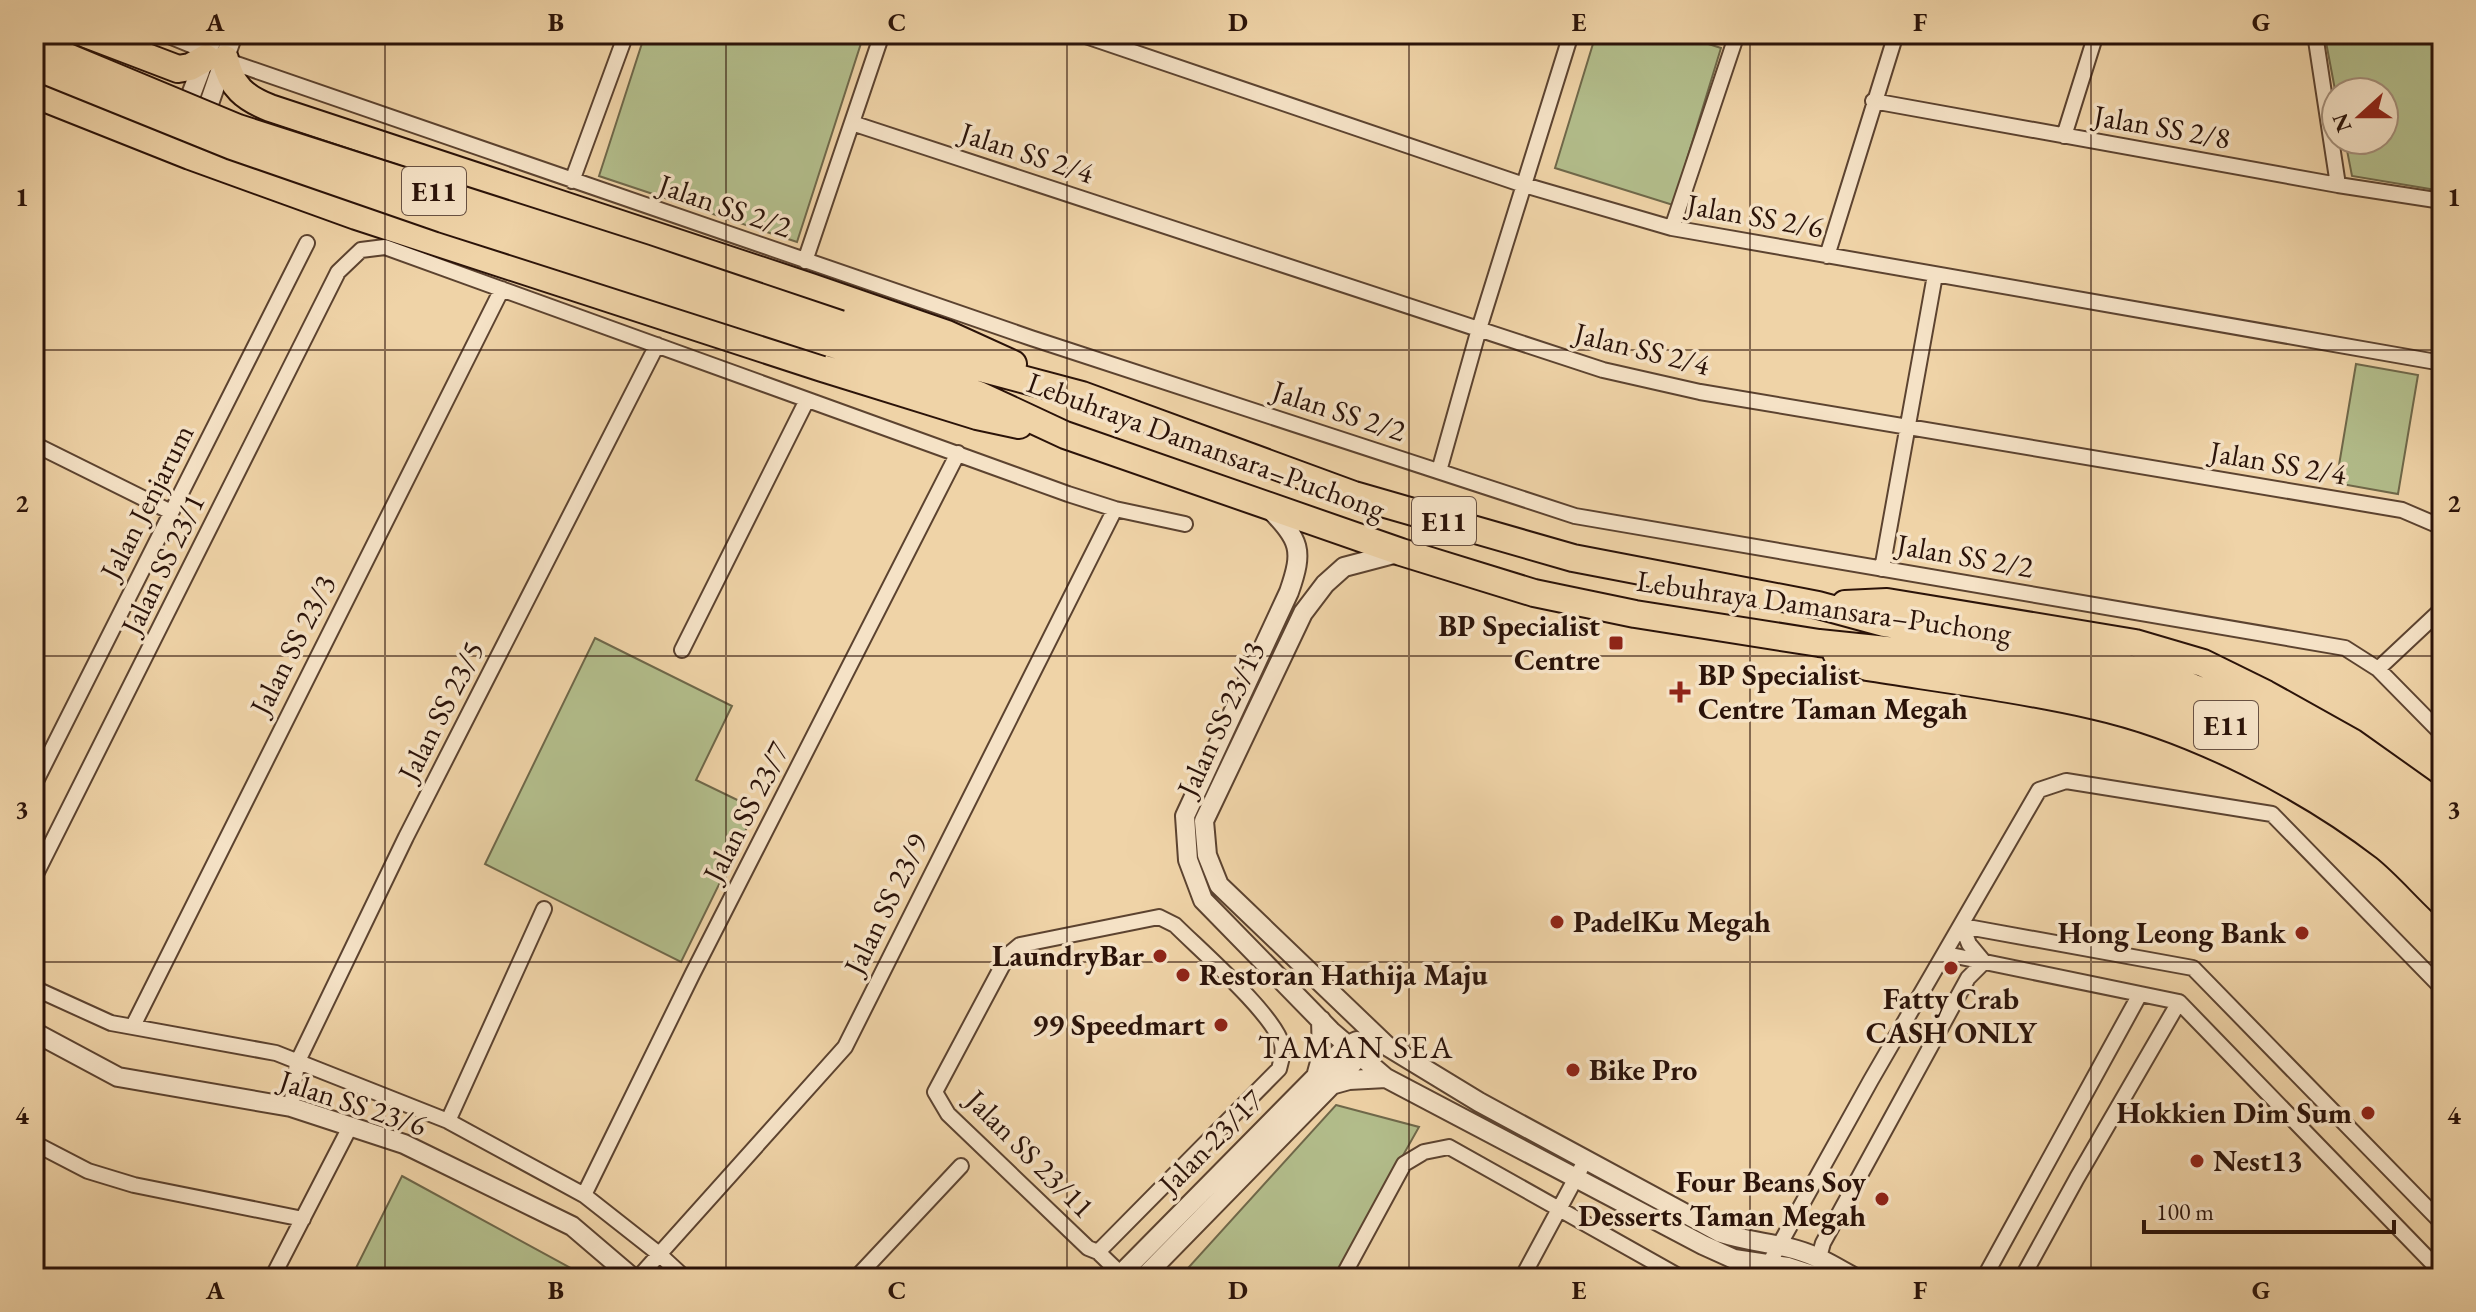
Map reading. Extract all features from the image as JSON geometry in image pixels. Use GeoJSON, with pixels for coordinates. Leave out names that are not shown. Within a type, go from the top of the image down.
{"type":"FeatureCollection","features":[{"type":"Feature","properties":{"kind":"highway"},"geometry":{"type":"LineString","coordinates":[[86,34],[178,69],[190,67],[213,51],[232,81],[249,100],[947,334],[1082,395]]}},
{"type":"Feature","properties":{"kind":"highway","name":"Lebuhraya Damansara–Puchong"},"geometry":{"type":"LineString","coordinates":[[34,43],[238,128],[644,258],[835,333],[1065,435],[1401,552],[1534,593],[1635,614],[1819,643],[2081,656],[2159,676],[2267,717],[2333,755],[2398,800],[2442,839]]}},
{"type":"Feature","properties":{"kind":"highway"},"geometry":{"type":"LineString","coordinates":[[130,132],[153,115],[159,108],[162,96],[157,76],[145,58]]}},
{"type":"Feature","properties":{"kind":"highway","name":"Lebuhraya Damansara–Puchong"},"geometry":{"type":"LineString","coordinates":[[34,66],[232,146],[443,219],[835,333],[1082,395],[1354,495],[1573,558],[1818,605],[2169,702],[2252,735],[2315,770],[2381,816],[2442,871]]}},
{"type":"Feature","properties":{"kind":"highway"},"geometry":{"type":"LineString","coordinates":[[34,94],[180,152],[356,216],[977,416],[1065,435]]}},
{"type":"Feature","properties":{"kind":"highway"},"geometry":{"type":"LineString","coordinates":[[231,171],[223,156],[218,132],[234,108],[249,100]]}},
{"type":"Feature","properties":{"kind":"highway"},"geometry":{"type":"LineString","coordinates":[[1818,605],[1887,602],[2135,643],[2203,663],[2352,742],[2442,806]]}},
{"type":"Feature","properties":{"kind":"highway"},"geometry":{"type":"LineString","coordinates":[[1819,643],[1867,667],[2098,707],[2179,733],[2236,757],[2306,794],[2386,848],[2442,902]]}},
{"type":"Feature","properties":{"kind":"street","name":"Jalan SS 2/2"},"geometry":{"type":"LineString","coordinates":[[164,34],[805,261],[1575,516],[2345,648],[2378,669],[2442,734]]}},
{"type":"Feature","properties":{"kind":"street"},"geometry":{"type":"LineString","coordinates":[[180,152],[213,51],[233,34]]}},
{"type":"Feature","properties":{"kind":"street"},"geometry":{"type":"LineString","coordinates":[[572,181],[626,34]]}},
{"type":"Feature","properties":{"kind":"street"},"geometry":{"type":"LineString","coordinates":[[805,261],[882,34]]}},
{"type":"Feature","properties":{"kind":"street","name":"Jalan SS 2/6"},"geometry":{"type":"LineString","coordinates":[[1080,34],[1524,185],[1672,228],[2442,363]]}},
{"type":"Feature","properties":{"kind":"street"},"geometry":{"type":"LineString","coordinates":[[1439,471],[1479,329],[1571,34]]}},
{"type":"Feature","properties":{"kind":"street"},"geometry":{"type":"LineString","coordinates":[[1672,228],[1737,34]]}},
{"type":"Feature","properties":{"kind":"street"},"geometry":{"type":"LineString","coordinates":[[1827,256],[1896,34]]}},
{"type":"Feature","properties":{"kind":"street"},"geometry":{"type":"LineString","coordinates":[[2064,136],[2096,34]]}},
{"type":"Feature","properties":{"kind":"street"},"geometry":{"type":"LineString","coordinates":[[2316,34],[2338,185]]}},
{"type":"Feature","properties":{"kind":"street","name":"Jalan SS 2/8"},"geometry":{"type":"LineString","coordinates":[[1873,101],[2442,201]]}},
{"type":"Feature","properties":{"kind":"street","name":"Jalan SS 2/4"},"geometry":{"type":"LineString","coordinates":[[852,123],[1603,370],[1700,392],[2402,510],[2442,529]]}},
{"type":"Feature","properties":{"kind":"street","name":"Jalan Jenjarum"},"geometry":{"type":"LineString","coordinates":[[34,785],[307,243]]}},
{"type":"Feature","properties":{"kind":"street","name":"Jalan SS 23/1"},"geometry":{"type":"LineString","coordinates":[[34,878],[338,272],[361,250],[385,247],[502,289]]}},
{"type":"Feature","properties":{"kind":"street"},"geometry":{"type":"LineString","coordinates":[[1882,569],[1935,275]]}},
{"type":"Feature","properties":{"kind":"street"},"geometry":{"type":"LineString","coordinates":[[502,289],[1115,509],[1185,524]]}},
{"type":"Feature","properties":{"kind":"street","name":"Jalan SS 23/3"},"geometry":{"type":"LineString","coordinates":[[133,1026],[502,289]]}},
{"type":"Feature","properties":{"kind":"street","name":"Jalan SS 23/5"},"geometry":{"type":"LineString","coordinates":[[291,1107],[297,1063],[406,837],[657,345]]}},
{"type":"Feature","properties":{"kind":"street"},"geometry":{"type":"LineString","coordinates":[[682,650],[807,400]]}},
{"type":"Feature","properties":{"kind":"street"},"geometry":{"type":"LineString","coordinates":[[34,444],[171,512]]}},
{"type":"Feature","properties":{"kind":"street","name":"Jalan SS 23/7"},"geometry":{"type":"LineString","coordinates":[[584,1195],[693,973],[958,453]]}},
{"type":"Feature","properties":{"kind":"street","name":"Jalan SS 23/13"},"geometry":{"type":"LineString","coordinates":[[1265,503],[1297,543],[1298,567],[1185,816],[1188,860],[1203,900],[1321,1020],[1356,1048],[1386,1078],[1734,1259],[1770,1273],[1817,1269]]}},
{"type":"Feature","properties":{"kind":"street","name":"Jalan SS 23/9"},"geometry":{"type":"LineString","coordinates":[[636,1278],[841,1052],[1115,509]]}},
{"type":"Feature","properties":{"kind":"street","name":"Jalan SS 23/13"},"geometry":{"type":"LineString","coordinates":[[1401,552],[1344,567],[1325,584],[1303,613],[1204,821],[1207,855],[1219,885],[1387,1046],[1479,1102],[1721,1233],[1778,1246],[1817,1269],[1855,1278]]}},
{"type":"Feature","properties":{"kind":"street"},"geometry":{"type":"LineString","coordinates":[[2378,669],[2442,609]]}},
{"type":"Feature","properties":{"kind":"street"},"geometry":{"type":"LineString","coordinates":[[1770,1273],[1778,1246],[2039,790],[2066,781],[2272,814],[2442,988]]}},
{"type":"Feature","properties":{"kind":"street"},"geometry":{"type":"LineString","coordinates":[[448,1121],[544,909]]}},
{"type":"Feature","properties":{"kind":"street","name":"Jalan SS 23/11"},"geometry":{"type":"LineString","coordinates":[[1098,1252],[1279,1069],[1283,1049],[1279,1035],[1266,1016],[1175,925],[1159,917],[1020,945],[1008,955],[935,1092],[948,1114],[1088,1248],[1098,1252],[1121,1277]]}},
{"type":"Feature","properties":{"kind":"street"},"geometry":{"type":"LineString","coordinates":[[1962,926],[1969,944],[1984,962]]}},
{"type":"Feature","properties":{"kind":"street"},"geometry":{"type":"LineString","coordinates":[[1962,926],[2193,968],[2442,1223]]}},
{"type":"Feature","properties":{"kind":"street"},"geometry":{"type":"LineString","coordinates":[[1946,954],[2179,1002],[2442,1273]]}},
{"type":"Feature","properties":{"kind":"street"},"geometry":{"type":"LineString","coordinates":[[1817,1269],[1823,1243],[1968,978],[1984,962]]}},
{"type":"Feature","properties":{"kind":"street"},"geometry":{"type":"LineString","coordinates":[[34,988],[111,1023],[276,1053],[448,1121],[584,1195],[685,1278]]}},
{"type":"Feature","properties":{"kind":"street"},"geometry":{"type":"LineString","coordinates":[[1984,1278],[2140,994]]}},
{"type":"Feature","properties":{"kind":"street"},"geometry":{"type":"LineString","coordinates":[[2022,1278],[2179,1002]]}},
{"type":"Feature","properties":{"kind":"street"},"geometry":{"type":"LineString","coordinates":[[1356,1018],[1356,1048],[1387,1046]]}},
{"type":"Feature","properties":{"kind":"street"},"geometry":{"type":"LineString","coordinates":[[1321,1020],[1322,1081],[1386,1078]]}},
{"type":"Feature","properties":{"kind":"street","name":"Jalan SS 23/6"},"geometry":{"type":"LineString","coordinates":[[34,1032],[118,1077],[291,1107],[404,1144],[572,1226],[636,1278]]}},
{"type":"Feature","properties":{"kind":"street","name":"Jalan 23/17"},"geometry":{"type":"LineString","coordinates":[[1121,1277],[1356,1048]]}},
{"type":"Feature","properties":{"kind":"street","name":"Jalan 23/17"},"geometry":{"type":"LineString","coordinates":[[1143,1278],[1322,1081]]}},
{"type":"Feature","properties":{"kind":"street"},"geometry":{"type":"LineString","coordinates":[[272,1278],[351,1125]]}},
{"type":"Feature","properties":{"kind":"street"},"geometry":{"type":"LineString","coordinates":[[34,1143],[88,1171],[134,1185],[303,1219]]}},
{"type":"Feature","properties":{"kind":"street"},"geometry":{"type":"LineString","coordinates":[[1342,1278],[1404,1164],[1424,1152],[1449,1147],[1682,1278]]}},
{"type":"Feature","properties":{"kind":"street"},"geometry":{"type":"LineString","coordinates":[[1522,1278],[1586,1159]]}},
{"type":"Feature","properties":{"kind":"street"},"geometry":{"type":"LineString","coordinates":[[856,1278],[961,1166]]}},
{"type":"Feature","properties":{"kind":"street"},"geometry":{"type":"LineString","coordinates":[[1734,1259],[1745,1278]]}},
{"type":"Feature","properties":{"kind":"green space"},"geometry":{"type":"Polygon","coordinates":[[[645,34],[864,34],[797,242],[599,176],[645,34]]]}},
{"type":"Feature","properties":{"kind":"green space"},"geometry":{"type":"Polygon","coordinates":[[[1596,34],[1677,34],[1721,48],[1673,205],[1555,168],[1596,34]]]}},
{"type":"Feature","properties":{"kind":"green space"},"geometry":{"type":"Polygon","coordinates":[[[2362,34],[2442,34],[2442,191],[2352,176],[2348,156],[2400,156],[2400,76],[2332,76],[2326,42],[2362,34]]]}},
{"type":"Feature","properties":{"kind":"green space"},"geometry":{"type":"Polygon","coordinates":[[[2356,364],[2418,375],[2398,494],[2336,483],[2356,364]]]}},
{"type":"Feature","properties":{"kind":"green space"},"geometry":{"type":"Polygon","coordinates":[[[595,638],[732,706],[696,780],[756,809],[681,962],[485,864],[595,638]]]}},
{"type":"Feature","properties":{"kind":"green space"},"geometry":{"type":"Polygon","coordinates":[[[1336,1105],[1419,1127],[1334,1278],[1179,1278],[1336,1105]]]}},
{"type":"Feature","properties":{"kind":"green space"},"geometry":{"type":"Polygon","coordinates":[[[402,1176],[589,1278],[351,1278],[402,1176]]]}},
{"type":"Feature","properties":{"kind":"place","name":"BP Specialist Centre"},"geometry":{"type":"Point","coordinates":[1616,643]}},
{"type":"Feature","properties":{"kind":"place","name":"BP Specialist Centre Taman Megah"},"geometry":{"type":"Point","coordinates":[1680,692]}},
{"type":"Feature","properties":{"kind":"place","name":"PadelKu Megah"},"geometry":{"type":"Point","coordinates":[1557,922]}},
{"type":"Feature","properties":{"kind":"place","name":"Hong Leong Bank"},"geometry":{"type":"Point","coordinates":[2302,933]}},
{"type":"Feature","properties":{"kind":"place","name":"LaundryBar"},"geometry":{"type":"Point","coordinates":[1160,956]}},
{"type":"Feature","properties":{"kind":"place","name":"Fatty Crab CASH ONLY"},"geometry":{"type":"Point","coordinates":[1951,968]}},
{"type":"Feature","properties":{"kind":"place","name":"Restoran Hathija Maju"},"geometry":{"type":"Point","coordinates":[1183,975]}},
{"type":"Feature","properties":{"kind":"place","name":"99 Speedmart"},"geometry":{"type":"Point","coordinates":[1221,1025]}},
{"type":"Feature","properties":{"kind":"place","name":"Bike Pro"},"geometry":{"type":"Point","coordinates":[1573,1070]}},
{"type":"Feature","properties":{"kind":"place","name":"Hokkien Dim Sum"},"geometry":{"type":"Point","coordinates":[2368,1113]}},
{"type":"Feature","properties":{"kind":"place","name":"Nest13"},"geometry":{"type":"Point","coordinates":[2197,1161]}},
{"type":"Feature","properties":{"kind":"place","name":"Four Beans Soy Desserts Taman Megah"},"geometry":{"type":"Point","coordinates":[1882,1199]}},
{"type":"Feature","properties":{"kind":"district","name":"TAMAN SEA"},"geometry":{"type":"Point","coordinates":[1356,1047]}}]}
